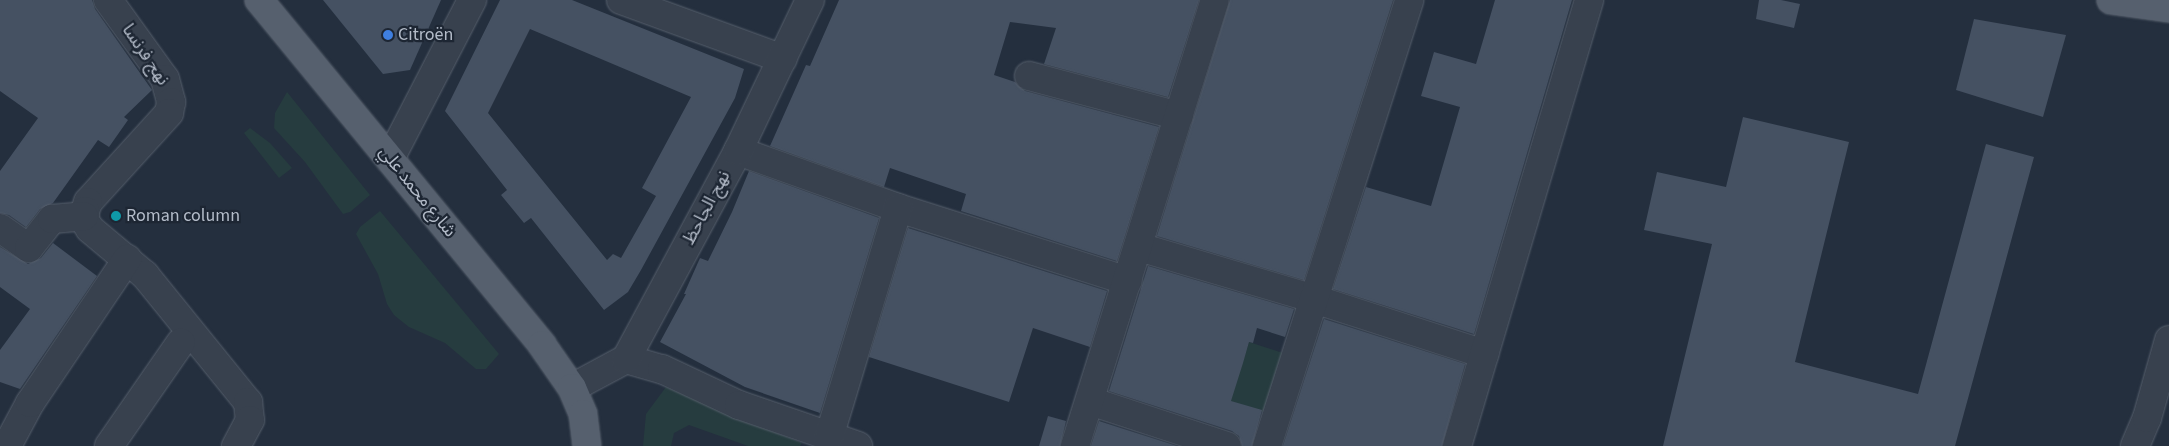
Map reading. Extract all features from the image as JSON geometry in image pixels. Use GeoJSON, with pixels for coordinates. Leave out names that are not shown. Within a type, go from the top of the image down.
{"type":"FeatureCollection","features":[{"type":"Feature","properties":{"kind":"main road"},"geometry":{"type":"LineString","coordinates":[[2111,0],[2169,8]]}},
{"type":"Feature","properties":{"kind":"main road","name":"شارع محمد علي"},"geometry":{"type":"LineString","coordinates":[[268,4],[390,159],[542,345],[572,388],[583,414],[587,446]]}},
{"type":"Feature","properties":{"kind":"street","name":"نهج فرنسا"},"geometry":{"type":"LineString","coordinates":[[84,216],[88,202],[169,113],[171,102],[165,79],[108,0]]}},
{"type":"Feature","properties":{"kind":"street"},"geometry":{"type":"LineString","coordinates":[[390,159],[472,0]]}},
{"type":"Feature","properties":{"kind":"street"},"geometry":{"type":"LineString","coordinates":[[621,0],[783,59]]}},
{"type":"Feature","properties":{"kind":"street","name":"نهج الجاحظ"},"geometry":{"type":"LineString","coordinates":[[626,359],[738,151],[810,0]]}},
{"type":"Feature","properties":{"kind":"street"},"geometry":{"type":"LineString","coordinates":[[1076,446],[1215,0]]}},
{"type":"Feature","properties":{"kind":"street"},"geometry":{"type":"LineString","coordinates":[[1267,446],[1409,0]]}},
{"type":"Feature","properties":{"kind":"street"},"geometry":{"type":"LineString","coordinates":[[1457,446],[1589,0]]}},
{"type":"Feature","properties":{"kind":"street"},"geometry":{"type":"LineString","coordinates":[[1029,76],[1179,116]]}},
{"type":"Feature","properties":{"kind":"street"},"geometry":{"type":"LineString","coordinates":[[738,151],[898,208],[1128,281]]}},
{"type":"Feature","properties":{"kind":"street"},"geometry":{"type":"LineString","coordinates":[[829,437],[898,208]]}},
{"type":"Feature","properties":{"kind":"street"},"geometry":{"type":"LineString","coordinates":[[4,239],[29,248],[52,219],[84,216],[90,229],[145,275],[248,402],[250,420],[236,446]]}},
{"type":"Feature","properties":{"kind":"street"},"geometry":{"type":"LineString","coordinates":[[1139,247],[1314,299],[1484,354]]}},
{"type":"Feature","properties":{"kind":"street"},"geometry":{"type":"LineString","coordinates":[[11,444],[30,403],[128,259]]}},
{"type":"Feature","properties":{"kind":"street"},"geometry":{"type":"LineString","coordinates":[[2135,446],[2147,418],[2169,340]]}},
{"type":"Feature","properties":{"kind":"street"},"geometry":{"type":"LineString","coordinates":[[109,446],[181,342]]}},
{"type":"Feature","properties":{"kind":"street"},"geometry":{"type":"LineString","coordinates":[[572,388],[626,359],[662,369],[738,405],[858,446]]}},
{"type":"Feature","properties":{"kind":"street"},"geometry":{"type":"LineString","coordinates":[[1090,402],[1226,446]]}},
{"type":"Feature","properties":{"kind":"green space"},"geometry":{"type":"Polygon","coordinates":[[[287,92],[370,195],[350,212],[343,214],[305,162],[274,128],[275,113],[287,92]]]}},
{"type":"Feature","properties":{"kind":"green space"},"geometry":{"type":"Polygon","coordinates":[[[250,128],[270,143],[292,168],[279,178],[244,133],[250,128]]]}},
{"type":"Feature","properties":{"kind":"green space"},"geometry":{"type":"Polygon","coordinates":[[[380,211],[499,354],[486,369],[476,369],[445,343],[409,327],[394,315],[387,304],[378,274],[356,234],[360,227],[380,211]]]}},
{"type":"Feature","properties":{"kind":"green space"},"geometry":{"type":"Polygon","coordinates":[[[1249,342],[1286,354],[1267,413],[1230,401],[1249,342]]]}},
{"type":"Feature","properties":{"kind":"green space"},"geometry":{"type":"Polygon","coordinates":[[[666,387],[802,443],[800,446],[748,446],[689,425],[674,433],[671,446],[643,446],[646,414],[666,387]]]}},
{"type":"Feature","properties":{"kind":"building"},"geometry":{"type":"Polygon","coordinates":[[[0,0],[92,0],[95,9],[152,90],[124,117],[128,120],[109,147],[98,140],[53,203],[40,209],[26,227],[9,215],[0,213],[0,171],[38,118],[0,91],[0,0]]]}},
{"type":"Feature","properties":{"kind":"building","name":"Citroën"},"geometry":{"type":"Polygon","coordinates":[[[323,0],[441,0],[410,70],[383,74],[323,0]]]}},
{"type":"Feature","properties":{"kind":"building"},"geometry":{"type":"Polygon","coordinates":[[[500,0],[572,0],[744,69],[735,98],[641,270],[628,292],[604,310],[531,218],[524,223],[501,195],[507,190],[445,111],[500,0]],[[530,29],[488,113],[607,260],[613,254],[621,258],[656,196],[642,188],[691,97],[530,29]]]}},
{"type":"Feature","properties":{"kind":"building"},"geometry":{"type":"Polygon","coordinates":[[[839,0],[1199,0],[1168,97],[1044,64],[1056,28],[1010,22],[994,75],[1015,82],[1025,91],[1159,127],[1117,261],[961,211],[966,194],[890,168],[884,187],[770,146],[806,65],[810,66],[839,0]]]}},
{"type":"Feature","properties":{"kind":"building"},"geometry":{"type":"Polygon","coordinates":[[[1230,0],[1393,0],[1304,280],[1157,236],[1230,0]]]}},
{"type":"Feature","properties":{"kind":"building"},"geometry":{"type":"Polygon","coordinates":[[[1495,0],[1572,0],[1474,334],[1333,289],[1366,187],[1431,206],[1460,107],[1421,96],[1434,52],[1476,64],[1495,0]]]}},
{"type":"Feature","properties":{"kind":"building"},"geometry":{"type":"Polygon","coordinates":[[[1759,0],[1781,0],[1800,4],[1794,28],[1756,19],[1759,0]]]}},
{"type":"Feature","properties":{"kind":"building"},"geometry":{"type":"Polygon","coordinates":[[[1974,19],[2066,35],[2043,117],[1956,90],[1974,19]]]}},
{"type":"Feature","properties":{"kind":"building"},"geometry":{"type":"Polygon","coordinates":[[[1743,117],[1849,142],[1795,362],[1918,394],[1986,144],[2034,157],[1955,446],[1663,446],[1712,244],[1644,230],[1657,172],[1726,187],[1743,117]]]}},
{"type":"Feature","properties":{"kind":"building"},"geometry":{"type":"Polygon","coordinates":[[[749,171],[879,218],[820,413],[745,387],[660,342],[686,294],[684,294],[700,258],[708,261],[732,212],[749,171]]]}},
{"type":"Feature","properties":{"kind":"building"},"geometry":{"type":"Polygon","coordinates":[[[908,228],[1107,291],[1090,347],[1033,328],[1009,402],[869,357],[908,228]]]}},
{"type":"Feature","properties":{"kind":"building"},"geometry":{"type":"Polygon","coordinates":[[[53,243],[97,276],[20,389],[0,382],[0,350],[30,309],[0,287],[0,247],[28,264],[41,258],[53,243]]]}},
{"type":"Feature","properties":{"kind":"building"},"geometry":{"type":"Polygon","coordinates":[[[1148,266],[1294,309],[1285,337],[1257,328],[1253,343],[1249,342],[1231,401],[1262,410],[1252,446],[1242,446],[1239,436],[1232,431],[1109,391],[1148,266]]]}},
{"type":"Feature","properties":{"kind":"building"},"geometry":{"type":"Polygon","coordinates":[[[1324,319],[1465,364],[1442,446],[1283,446],[1324,319]]]}},
{"type":"Feature","properties":{"kind":"building"},"geometry":{"type":"Polygon","coordinates":[[[1048,416],[1066,421],[1060,446],[1039,446],[1048,416]]]}},
{"type":"Feature","properties":{"kind":"building"},"geometry":{"type":"Polygon","coordinates":[[[1099,421],[1177,446],[1091,446],[1099,421]]]}},
{"type":"Feature","properties":{"kind":"place","name":"Citroën"},"geometry":{"type":"Point","coordinates":[388,35]}},
{"type":"Feature","properties":{"kind":"place","name":"Roman column"},"geometry":{"type":"Point","coordinates":[116,216]}}]}
